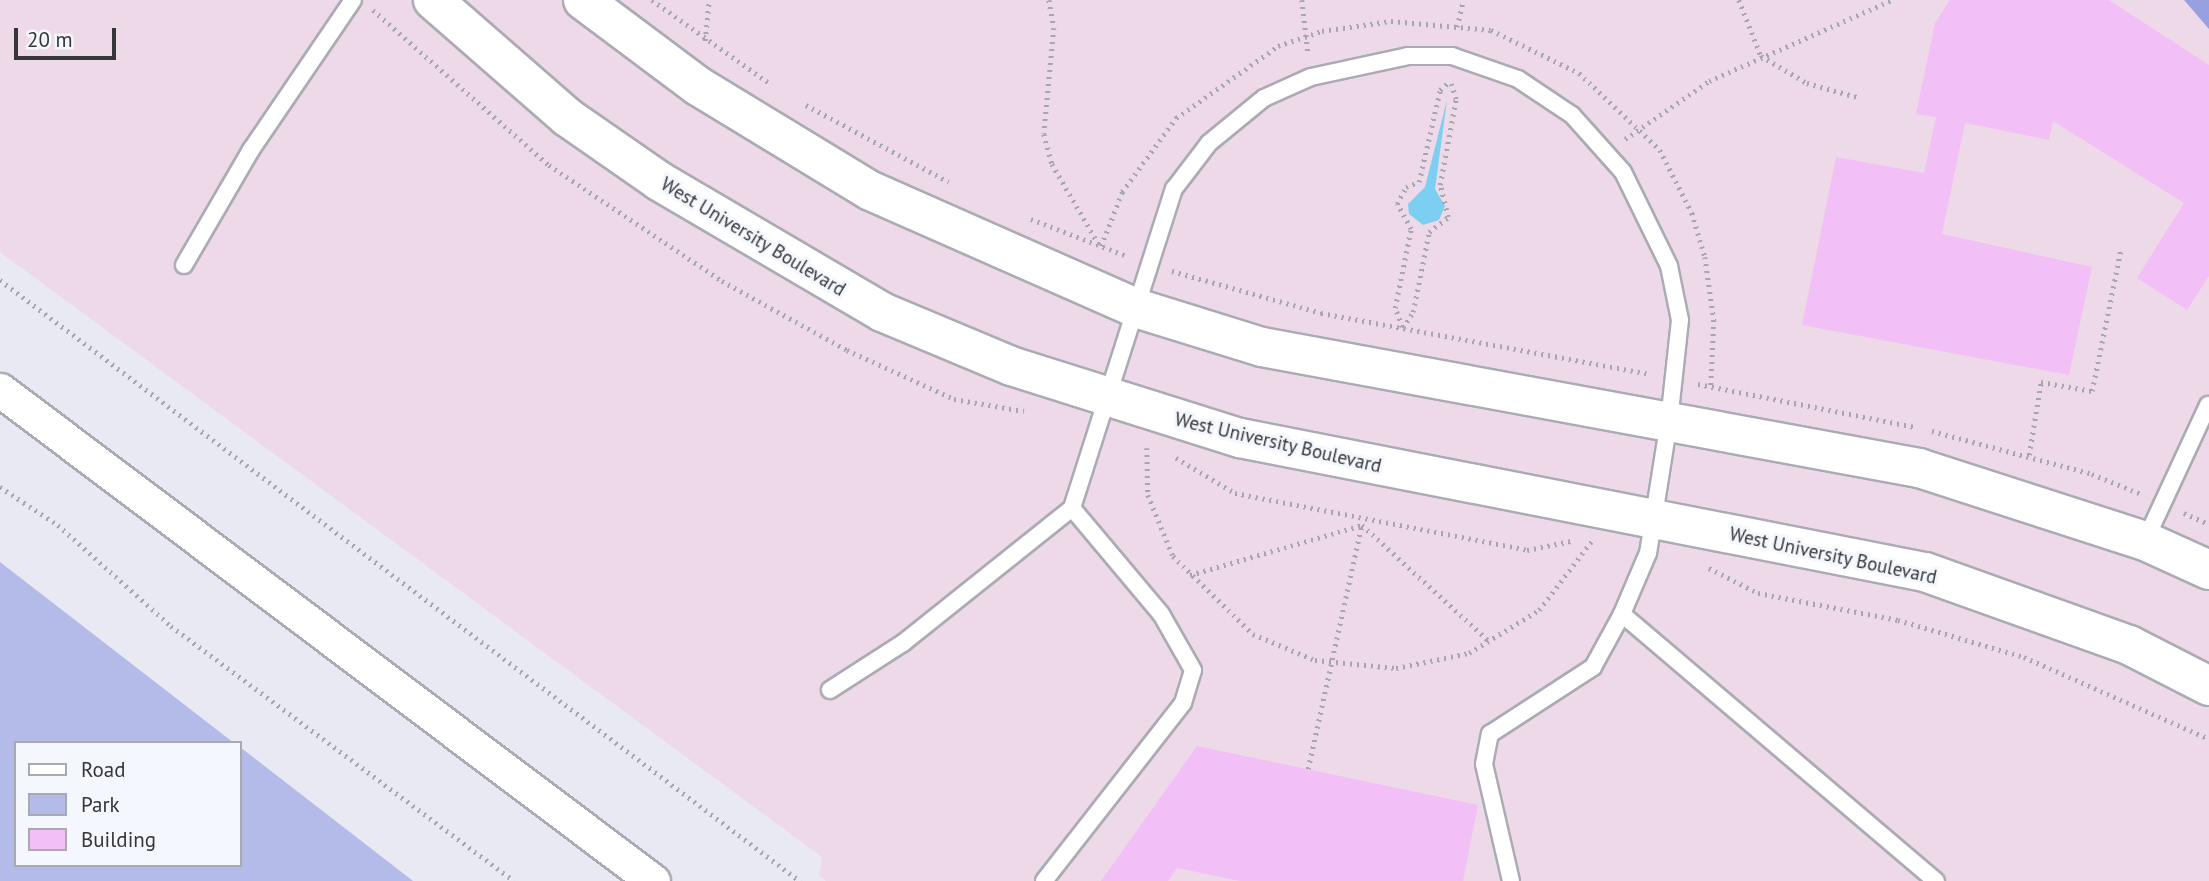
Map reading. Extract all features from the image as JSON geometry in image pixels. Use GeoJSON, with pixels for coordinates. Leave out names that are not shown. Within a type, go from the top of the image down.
{"type":"FeatureCollection","features":[{"type":"Feature","properties":{"kind":"main road","name":"West University Boulevard"},"geometry":{"type":"LineString","coordinates":[[433,0],[567,117],[757,243],[882,312],[1105,400],[1240,438],[1925,572],[2129,645],[2209,687]]}},
{"type":"Feature","properties":{"kind":"main road"},"geometry":{"type":"LineString","coordinates":[[583,0],[698,86],[871,191],[1136,308],[1262,347],[1919,468],[2145,541],[2209,570]]}},
{"type":"Feature","properties":{"kind":"street"},"geometry":{"type":"LineString","coordinates":[[0,390],[653,881]]}},
{"type":"Feature","properties":{"kind":"lane"},"geometry":{"type":"LineString","coordinates":[[184,265],[258,139],[353,0]]}},
{"type":"Feature","properties":{"kind":"lane"},"geometry":{"type":"LineString","coordinates":[[830,690],[903,643],[1072,508],[1174,189],[1209,143],[1264,98],[1311,77],[1408,55],[1452,56],[1518,79],[1572,115],[1608,151],[1646,209],[1670,265],[1680,320],[1669,421],[1648,553],[1622,614],[1593,667],[1490,734],[1483,764],[1511,881]]}},
{"type":"Feature","properties":{"kind":"lane"},"geometry":{"type":"LineString","coordinates":[[2145,541],[2208,405]]}},
{"type":"Feature","properties":{"kind":"lane"},"geometry":{"type":"LineString","coordinates":[[1044,881],[1183,703],[1192,670],[1161,614],[1072,508]]}},
{"type":"Feature","properties":{"kind":"lane"},"geometry":{"type":"LineString","coordinates":[[1622,614],[1936,881]]}},
{"type":"Feature","properties":{"kind":"path"},"geometry":{"type":"LineString","coordinates":[[652,0],[705,41],[786,93]]}},
{"type":"Feature","properties":{"kind":"path"},"geometry":{"type":"LineString","coordinates":[[705,41],[709,0]]}},
{"type":"Feature","properties":{"kind":"path"},"geometry":{"type":"LineString","coordinates":[[1049,0],[1054,28],[1044,134],[1052,164],[1101,246]]}},
{"type":"Feature","properties":{"kind":"path"},"geometry":{"type":"LineString","coordinates":[[1302,0],[1311,77]]}},
{"type":"Feature","properties":{"kind":"path"},"geometry":{"type":"LineString","coordinates":[[1403,328],[1413,312],[1429,232],[1448,217],[1440,185],[1456,99],[1450,81],[1463,0]]}},
{"type":"Feature","properties":{"kind":"path"},"geometry":{"type":"LineString","coordinates":[[1740,0],[1761,56],[1807,83],[1857,97]]}},
{"type":"Feature","properties":{"kind":"path"},"geometry":{"type":"LineString","coordinates":[[1608,151],[1643,127],[1662,109],[1761,56],[1892,0]]}},
{"type":"Feature","properties":{"kind":"path"},"geometry":{"type":"LineString","coordinates":[[1101,246],[1122,192],[1176,118],[1225,78],[1306,35],[1391,21],[1491,30],[1579,73],[1643,127],[1692,213],[1705,257],[1714,320],[1711,386]]}},
{"type":"Feature","properties":{"kind":"path"},"geometry":{"type":"LineString","coordinates":[[1403,328],[1395,308],[1411,229],[1397,204],[1406,187],[1419,181],[1440,90],[1450,81]]}},
{"type":"Feature","properties":{"kind":"path"},"geometry":{"type":"LineString","coordinates":[[798,100],[961,188]]}},
{"type":"Feature","properties":{"kind":"path"},"geometry":{"type":"LineString","coordinates":[[1020,214],[1149,264],[1321,313],[1711,386],[2029,455],[2161,503],[2209,524]]}},
{"type":"Feature","properties":{"kind":"path"},"geometry":{"type":"LineString","coordinates":[[2029,455],[2041,382],[2092,391],[2121,249]]}},
{"type":"Feature","properties":{"kind":"path"},"geometry":{"type":"LineString","coordinates":[[0,280],[800,881]]}},
{"type":"Feature","properties":{"kind":"path"},"geometry":{"type":"LineString","coordinates":[[1147,448],[1153,515],[1172,556],[1253,634],[1334,664],[1426,665],[1489,641],[1539,610],[1592,542]]}},
{"type":"Feature","properties":{"kind":"path"},"geometry":{"type":"LineString","coordinates":[[0,487],[58,526],[171,626],[514,881]]}},
{"type":"Feature","properties":{"kind":"path"},"geometry":{"type":"LineString","coordinates":[[1308,769],[1334,664],[1364,518]]}},
{"type":"Feature","properties":{"kind":"path"},"geometry":{"type":"LineString","coordinates":[[1190,575],[1362,525]]}},
{"type":"Feature","properties":{"kind":"path"},"geometry":{"type":"LineString","coordinates":[[1362,525],[1489,641]]}},
{"type":"Feature","properties":{"kind":"shaded area"},"geometry":{"type":"Polygon","coordinates":[[[0,0],[2209,0],[2209,881],[826,881],[819,876],[822,857],[0,252],[0,0]]]}},
{"type":"Feature","properties":{"kind":"shaded area"},"geometry":{"type":"Polygon","coordinates":[[[2184,0],[2209,0],[2209,29],[2184,0]]]}},
{"type":"Feature","properties":{"kind":"shaded area"},"geometry":{"type":"Polygon","coordinates":[[[1447,100],[1435,189],[1445,206],[1439,220],[1423,225],[1409,214],[1408,204],[1425,187],[1447,100]]]}},
{"type":"Feature","properties":{"kind":"green space"},"geometry":{"type":"Polygon","coordinates":[[[0,562],[231,741],[14,741],[14,867],[242,867],[242,749],[413,881],[0,881],[0,562]]]}},
{"type":"Feature","properties":{"kind":"building"},"geometry":{"type":"Polygon","coordinates":[[[1950,0],[2109,0],[2209,65],[2209,276],[2187,310],[2137,278],[2184,203],[2053,121],[2049,140],[1965,123],[1942,234],[2092,267],[2069,375],[1802,325],[1836,157],[1924,173],[1936,117],[1916,114],[1935,23],[1950,0]]]}},
{"type":"Feature","properties":{"kind":"building"},"geometry":{"type":"Polygon","coordinates":[[[1197,746],[1478,805],[1463,881],[1240,881],[1177,868],[1168,881],[1101,881],[1197,746]]]}}]}
